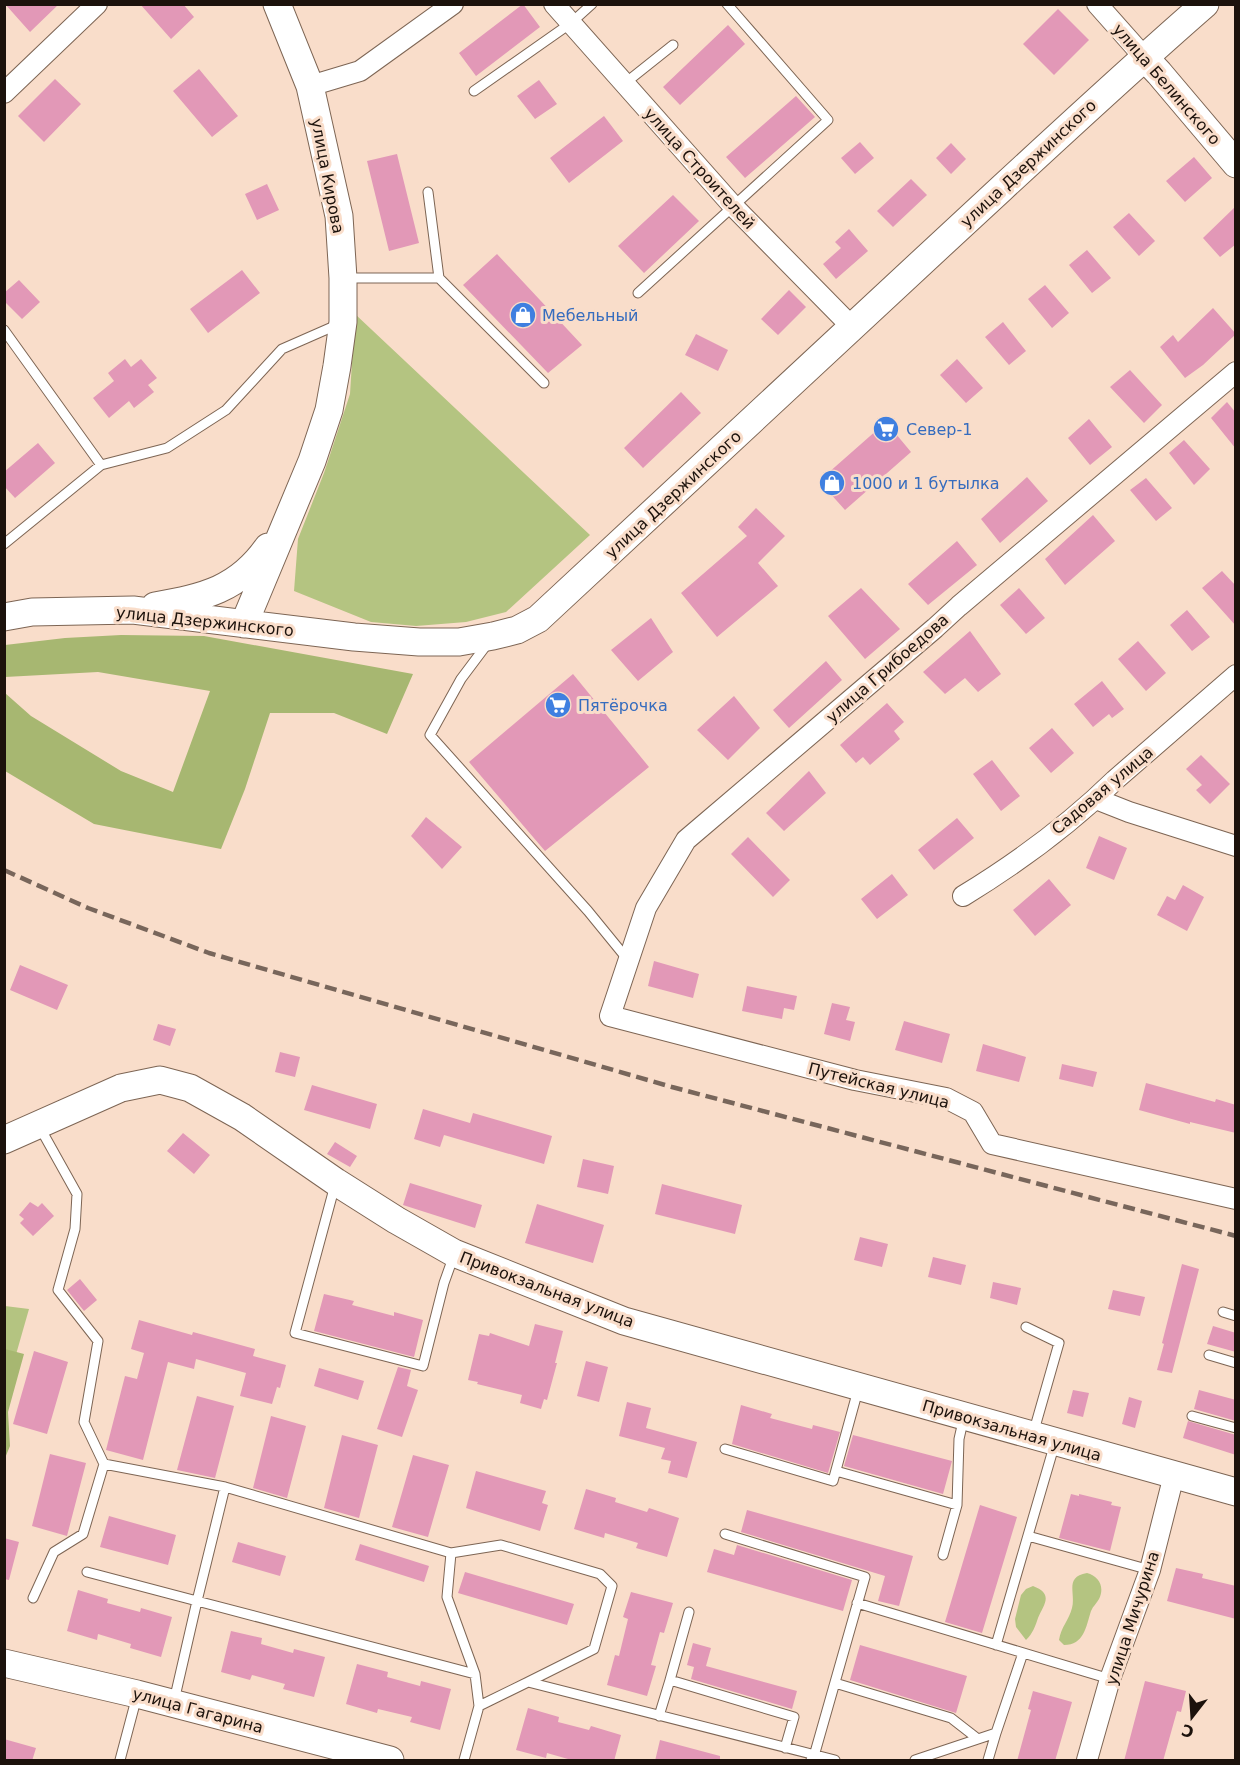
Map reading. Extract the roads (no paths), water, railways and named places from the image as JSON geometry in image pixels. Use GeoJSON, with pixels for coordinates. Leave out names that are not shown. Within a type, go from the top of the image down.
{"type":"FeatureCollection","features":[{"type":"Feature","properties":{"kind":"main road","name":"улица Кирова"},"geometry":{"type":"LineString","coordinates":[[244,624],[312,461],[329,410],[338,366],[343,322],[344,278],[339,216],[310,86],[277,4]]}},
{"type":"Feature","properties":{"kind":"main road","name":"улица Дзержинского"},"geometry":{"type":"LineString","coordinates":[[4,617],[32,612],[133,610],[306,632],[419,642],[459,642],[517,630],[538,619],[648,519],[851,326],[1144,57],[1205,4]]}},
{"type":"Feature","properties":{"kind":"main road","name":"улица Белинского"},"geometry":{"type":"LineString","coordinates":[[1144,57],[1236,164]]}},
{"type":"Feature","properties":{"kind":"main road"},"geometry":{"type":"LineString","coordinates":[[133,610],[178,602],[217,591],[234,582],[261,557],[288,518]]}},
{"type":"Feature","properties":{"kind":"main road"},"geometry":{"type":"LineString","coordinates":[[268,566],[267,588],[273,607],[285,622],[306,632]]}},
{"type":"Feature","properties":{"kind":"main road","name":"Привокзальная улица"},"geometry":{"type":"LineString","coordinates":[[4,1140],[121,1088],[160,1080],[190,1088],[242,1117],[336,1182],[454,1253],[624,1321],[1236,1492]]}},
{"type":"Feature","properties":{"kind":"main road","name":"улица Гагарина"},"geometry":{"type":"LineString","coordinates":[[4,1663],[138,1694],[390,1761]]}},
{"type":"Feature","properties":{"kind":"street"},"geometry":{"type":"LineString","coordinates":[[4,93],[97,4]]}},
{"type":"Feature","properties":{"kind":"street"},"geometry":{"type":"LineString","coordinates":[[310,86],[360,71],[453,4]]}},
{"type":"Feature","properties":{"kind":"street","name":"улица Строителей"},"geometry":{"type":"LineString","coordinates":[[554,4],[734,207],[851,326]]}},
{"type":"Feature","properties":{"kind":"street","name":"улица Белинского"},"geometry":{"type":"LineString","coordinates":[[1097,4],[1144,57]]}},
{"type":"Feature","properties":{"kind":"street","name":"улица Грибоедова"},"geometry":{"type":"LineString","coordinates":[[610,1016],[646,908],[686,840],[1236,372]]}},
{"type":"Feature","properties":{"kind":"street","name":"Садовая улица"},"geometry":{"type":"LineString","coordinates":[[963,896],[1007,869],[1096,799],[1236,675]]}},
{"type":"Feature","properties":{"kind":"street"},"geometry":{"type":"LineString","coordinates":[[1096,799],[1129,812],[1236,846]]}},
{"type":"Feature","properties":{"kind":"street","name":"Путейская улица"},"geometry":{"type":"LineString","coordinates":[[610,1016],[855,1080],[946,1098],[973,1112],[992,1144],[1236,1199]]}},
{"type":"Feature","properties":{"kind":"street","name":"улица Мичурина"},"geometry":{"type":"LineString","coordinates":[[1087,1761],[1110,1679],[1150,1570],[1174,1475]]}},
{"type":"Feature","properties":{"kind":"lane"},"geometry":{"type":"LineString","coordinates":[[474,91],[571,24],[592,4]]}},
{"type":"Feature","properties":{"kind":"lane"},"geometry":{"type":"LineString","coordinates":[[638,293],[828,120],[727,4]]}},
{"type":"Feature","properties":{"kind":"lane"},"geometry":{"type":"LineString","coordinates":[[624,84],[674,45]]}},
{"type":"Feature","properties":{"kind":"lane"},"geometry":{"type":"LineString","coordinates":[[428,192],[439,278],[544,383]]}},
{"type":"Feature","properties":{"kind":"lane"},"geometry":{"type":"LineString","coordinates":[[344,278],[439,278]]}},
{"type":"Feature","properties":{"kind":"lane"},"geometry":{"type":"LineString","coordinates":[[4,544],[101,465],[167,448],[226,410],[282,349],[343,322]]}},
{"type":"Feature","properties":{"kind":"lane"},"geometry":{"type":"LineString","coordinates":[[4,330],[101,465]]}},
{"type":"Feature","properties":{"kind":"lane"},"geometry":{"type":"LineString","coordinates":[[493,636],[461,680],[430,735],[629,960]]}},
{"type":"Feature","properties":{"kind":"lane"},"geometry":{"type":"LineString","coordinates":[[33,1599],[54,1552],[83,1534],[104,1464],[84,1422],[98,1341],[58,1290],[75,1228],[77,1194],[39,1125]]}},
{"type":"Feature","properties":{"kind":"lane"},"geometry":{"type":"LineString","coordinates":[[336,1182],[295,1333],[423,1366],[454,1253]]}},
{"type":"Feature","properties":{"kind":"lane"},"geometry":{"type":"LineString","coordinates":[[1223,1312],[1236,1316]]}},
{"type":"Feature","properties":{"kind":"lane"},"geometry":{"type":"LineString","coordinates":[[996,1645],[1028,1536],[1059,1343],[1026,1327]]}},
{"type":"Feature","properties":{"kind":"lane"},"geometry":{"type":"LineString","coordinates":[[1209,1355],[1236,1363]]}},
{"type":"Feature","properties":{"kind":"lane"},"geometry":{"type":"LineString","coordinates":[[724,1449],[833,1481],[858,1387]]}},
{"type":"Feature","properties":{"kind":"lane"},"geometry":{"type":"LineString","coordinates":[[943,1555],[957,1505],[959,1439],[964,1416]]}},
{"type":"Feature","properties":{"kind":"lane"},"geometry":{"type":"LineString","coordinates":[[1192,1416],[1236,1428]]}},
{"type":"Feature","properties":{"kind":"lane"},"geometry":{"type":"LineString","coordinates":[[104,1464],[225,1487],[451,1553],[501,1545],[600,1574],[612,1586],[594,1649],[479,1706]]}},
{"type":"Feature","properties":{"kind":"lane"},"geometry":{"type":"LineString","coordinates":[[836,1471],[957,1505]]}},
{"type":"Feature","properties":{"kind":"lane"},"geometry":{"type":"LineString","coordinates":[[173,1703],[225,1487]]}},
{"type":"Feature","properties":{"kind":"lane"},"geometry":{"type":"LineString","coordinates":[[724,1534],[864,1577],[813,1758]]}},
{"type":"Feature","properties":{"kind":"lane"},"geometry":{"type":"LineString","coordinates":[[1028,1536],[1150,1570]]}},
{"type":"Feature","properties":{"kind":"lane"},"geometry":{"type":"LineString","coordinates":[[451,1553],[447,1597],[475,1674],[479,1706],[464,1761]]}},
{"type":"Feature","properties":{"kind":"lane"},"geometry":{"type":"LineString","coordinates":[[87,1572],[475,1674]]}},
{"type":"Feature","properties":{"kind":"lane"},"geometry":{"type":"LineString","coordinates":[[857,1603],[1110,1679]]}},
{"type":"Feature","properties":{"kind":"lane"},"geometry":{"type":"LineString","coordinates":[[659,1716],[689,1612]]}},
{"type":"Feature","properties":{"kind":"lane"},"geometry":{"type":"LineString","coordinates":[[988,1761],[1023,1653]]}},
{"type":"Feature","properties":{"kind":"lane"},"geometry":{"type":"LineString","coordinates":[[670,1680],[794,1717],[785,1748]]}},
{"type":"Feature","properties":{"kind":"lane"},"geometry":{"type":"LineString","coordinates":[[528,1682],[785,1748],[813,1758],[835,1761]]}},
{"type":"Feature","properties":{"kind":"lane"},"geometry":{"type":"LineString","coordinates":[[835,1683],[951,1718],[978,1739]]}},
{"type":"Feature","properties":{"kind":"lane"},"geometry":{"type":"LineString","coordinates":[[120,1761],[138,1694]]}},
{"type":"Feature","properties":{"kind":"lane"},"geometry":{"type":"LineString","coordinates":[[915,1761],[996,1733]]}},
{"type":"Feature","properties":{"kind":"railway"},"geometry":{"type":"LineString","coordinates":[[4,870],[88,908],[209,953],[672,1087],[1236,1236]]}},
{"type":"Feature","properties":{"kind":"place","name":"Мебельный"},"geometry":{"type":"Point","coordinates":[523,315]}},
{"type":"Feature","properties":{"kind":"place","name":"Север-1"},"geometry":{"type":"Point","coordinates":[886,429]}},
{"type":"Feature","properties":{"kind":"place","name":"1000 и 1 бутылка"},"geometry":{"type":"Point","coordinates":[832,483]}},
{"type":"Feature","properties":{"kind":"place","name":"Пятёрочка"},"geometry":{"type":"Point","coordinates":[558,705]}}]}
